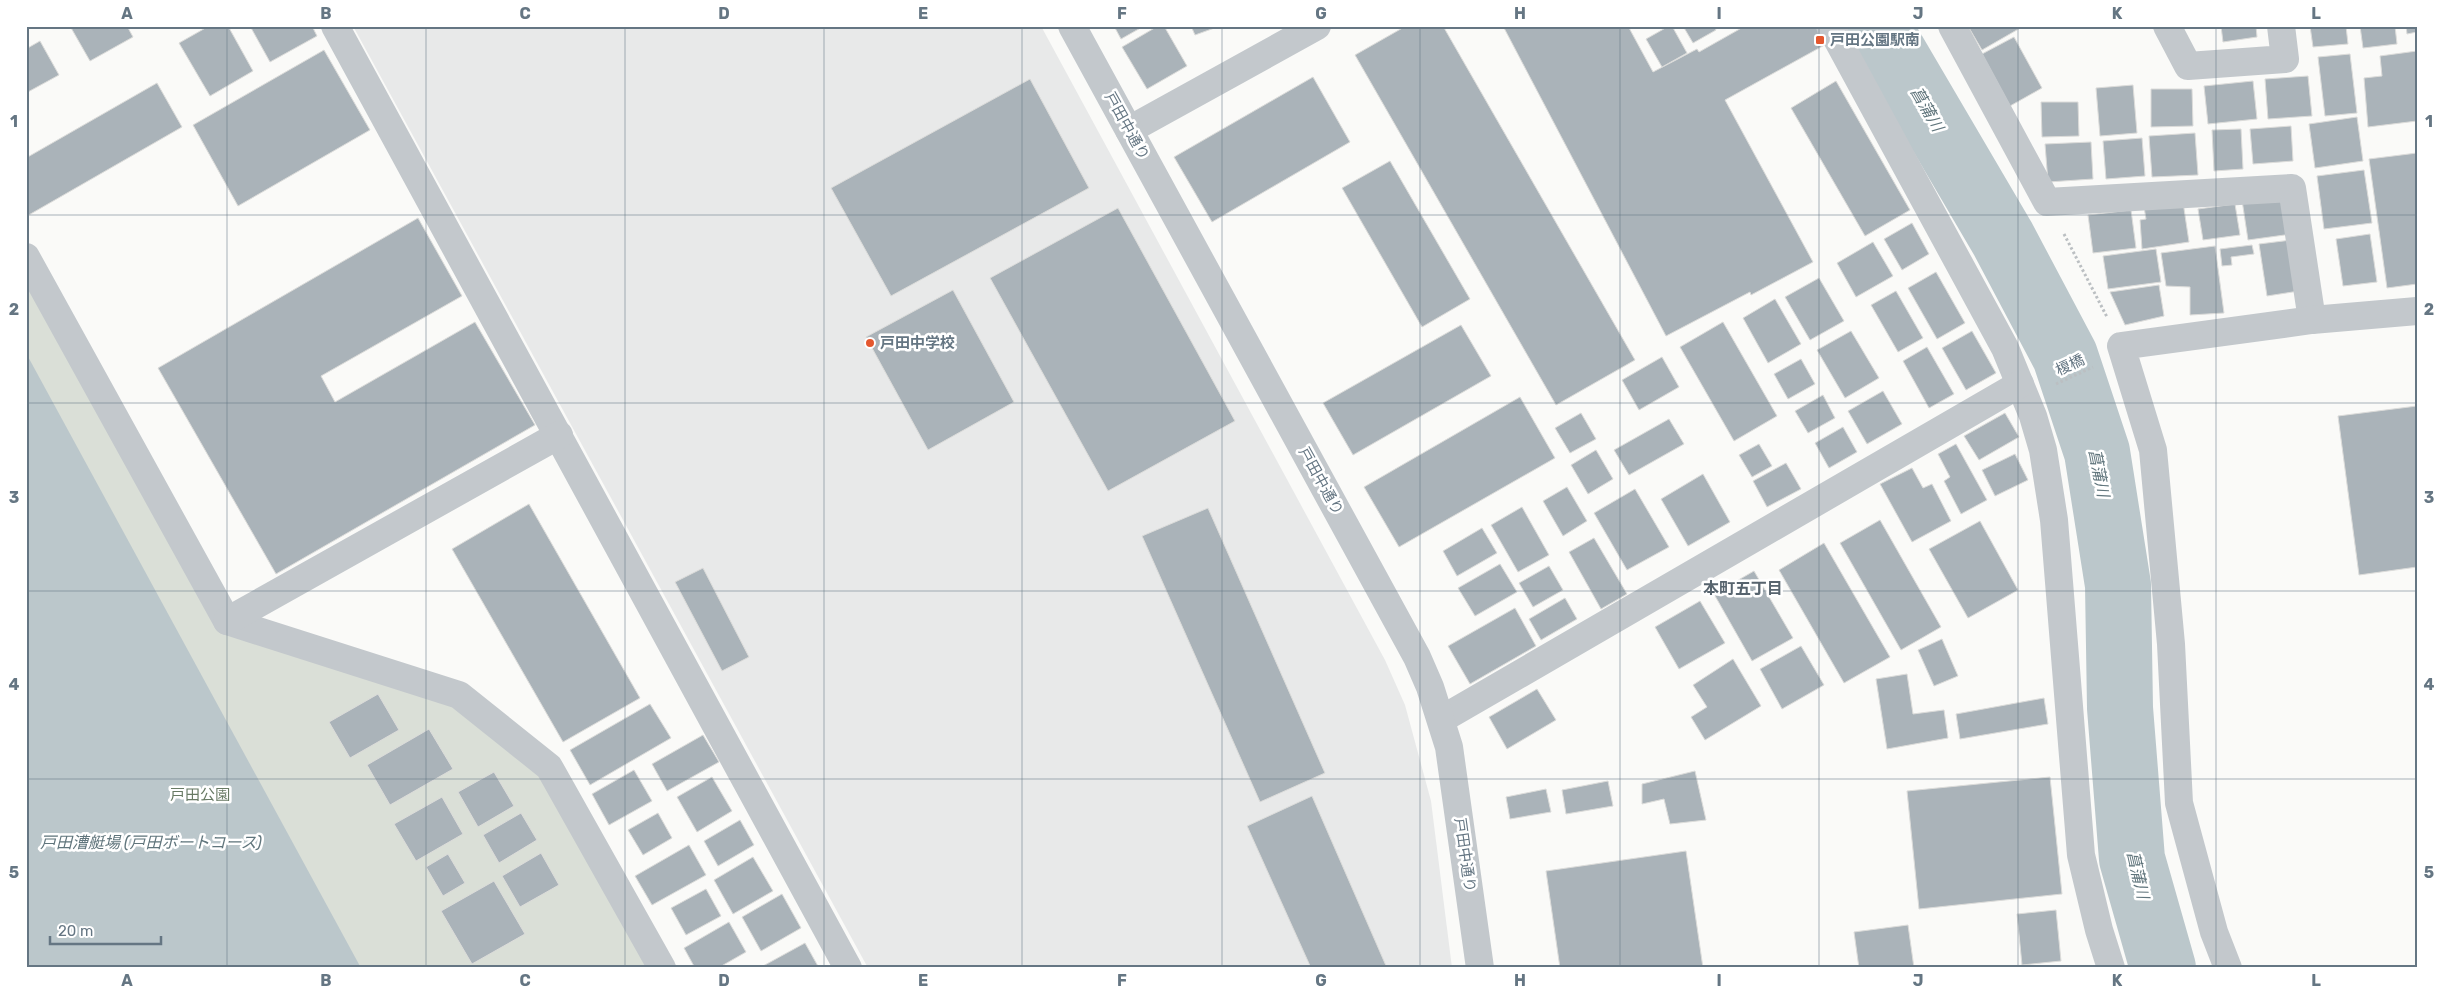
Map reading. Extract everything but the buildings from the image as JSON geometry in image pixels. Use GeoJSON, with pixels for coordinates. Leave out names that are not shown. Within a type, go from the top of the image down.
{"type":"FeatureCollection","features":[{"type":"Feature","properties":{"kind":"street"},"geometry":{"type":"LineString","coordinates":[[335,26],[848,968]]}},
{"type":"Feature","properties":{"kind":"street","name":"戸田中通り"},"geometry":{"type":"LineString","coordinates":[[1072,26],[1417,656],[1442,719],[1455,775],[1480,968]]}},
{"type":"Feature","properties":{"kind":"street"},"geometry":{"type":"LineString","coordinates":[[1129,130],[1317,26]]}},
{"type":"Feature","properties":{"kind":"street"},"geometry":{"type":"LineString","coordinates":[[1830,26],[2005,348],[2033,416],[2050,485],[2081,855],[2098,930],[2111,968]]}},
{"type":"Feature","properties":{"kind":"street"},"geometry":{"type":"LineString","coordinates":[[1952,26],[2048,202],[2292,188],[2312,320]]}},
{"type":"Feature","properties":{"kind":"street"},"geometry":{"type":"LineString","coordinates":[[2167,26],[2188,66],[2284,59],[2281,26]]}},
{"type":"Feature","properties":{"kind":"street"},"geometry":{"type":"LineString","coordinates":[[26,257],[227,621],[459,695],[549,768],[662,968]]}},
{"type":"Feature","properties":{"kind":"street"},"geometry":{"type":"LineString","coordinates":[[2228,968],[2214,932],[2179,804],[2171,644],[2153,450],[2122,346],[2312,320],[2417,312]]}},
{"type":"Feature","properties":{"kind":"street"},"geometry":{"type":"LineString","coordinates":[[1442,719],[2020,384]]}},
{"type":"Feature","properties":{"kind":"street"},"geometry":{"type":"LineString","coordinates":[[227,621],[559,435]]}},
{"type":"Feature","properties":{"kind":"path"},"geometry":{"type":"LineString","coordinates":[[2048,202],[2122,346]]}},
{"type":"Feature","properties":{"kind":"path","name":"榎橋"},"geometry":{"type":"LineString","coordinates":[[2053,385],[2095,366]]}},
{"type":"Feature","properties":{"kind":"shaded area","name":"戸田中学校"},"geometry":{"type":"Polygon","coordinates":[[[353,26],[1041,26],[1385,660],[1405,705],[1431,801],[1452,968],[868,968],[353,26]]]}},
{"type":"Feature","properties":{"kind":"green space","name":"戸田公園"},"geometry":{"type":"Polygon","coordinates":[[[26,256],[227,621],[459,695],[564,795],[662,968],[26,968],[26,256]]]}},
{"type":"Feature","properties":{"kind":"water","name":"戸田漕艇場 (戸田ボートコース)"},"geometry":{"type":"Polygon","coordinates":[[[26,353],[361,968],[26,968],[26,353]]]}},
{"type":"Feature","properties":{"kind":"waterway","name":"菖蒲川"},"geometry":{"type":"LineString","coordinates":[[1878,26],[2003,239],[2065,356],[2097,452],[2118,585],[2120,708],[2132,859],[2163,968]]}},
{"type":"Feature","properties":{"kind":"place","name":"戸田公園駅南"},"geometry":{"type":"Point","coordinates":[1820,40]}},
{"type":"Feature","properties":{"kind":"place","name":"戸田中学校"},"geometry":{"type":"Point","coordinates":[870,343]}},
{"type":"Feature","properties":{"kind":"district","name":"本町五丁目"},"geometry":{"type":"Point","coordinates":[1743,588]}}]}
